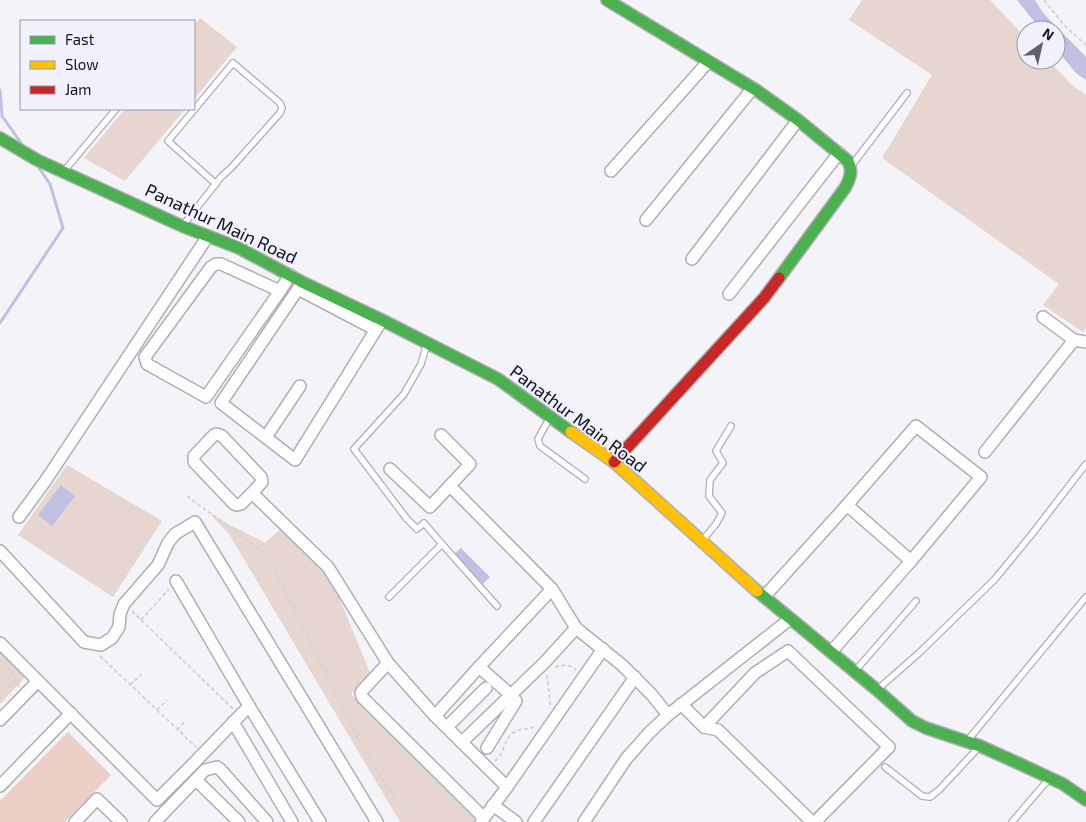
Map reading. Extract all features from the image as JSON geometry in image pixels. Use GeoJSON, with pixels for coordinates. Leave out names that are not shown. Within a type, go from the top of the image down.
{"type":"FeatureCollection","features":[{"type":"Feature","properties":{"kind":"street"},"geometry":{"type":"LineString","coordinates":[[607,0],[753,88],[798,120],[839,153],[851,166],[851,174],[845,188],[764,298],[614,462]]}},
{"type":"Feature","properties":{"kind":"street"},"geometry":{"type":"LineString","coordinates":[[611,171],[708,62]]}},
{"type":"Feature","properties":{"kind":"street"},"geometry":{"type":"LineString","coordinates":[[646,220],[753,88]]}},
{"type":"Feature","properties":{"kind":"street"},"geometry":{"type":"LineString","coordinates":[[692,259],[798,120]]}},
{"type":"Feature","properties":{"kind":"street","name":"Panathur Main Road"},"geometry":{"type":"LineString","coordinates":[[0,138],[37,160],[182,226],[239,248],[290,275],[300,286],[379,325],[427,343],[498,380],[614,462],[764,597],[855,671],[912,721],[926,728],[980,746],[1063,784],[1086,800]]}},
{"type":"Feature","properties":{"kind":"street"},"geometry":{"type":"LineString","coordinates":[[729,294],[839,153]]}},
{"type":"Feature","properties":{"kind":"street"},"geometry":{"type":"LineString","coordinates":[[19,517],[46,480],[208,236]]}},
{"type":"Feature","properties":{"kind":"street"},"geometry":{"type":"LineString","coordinates":[[280,292],[221,264],[216,264],[211,267],[145,356],[148,364],[206,397],[280,292],[290,275]]}},
{"type":"Feature","properties":{"kind":"street"},"geometry":{"type":"LineString","coordinates":[[300,286],[221,403],[295,460],[379,325]]}},
{"type":"Feature","properties":{"kind":"street"},"geometry":{"type":"LineString","coordinates":[[1043,317],[1074,340],[1086,342]]}},
{"type":"Feature","properties":{"kind":"street"},"geometry":{"type":"LineString","coordinates":[[985,452],[1074,340]]}},
{"type":"Feature","properties":{"kind":"street"},"geometry":{"type":"LineString","coordinates":[[266,437],[300,386]]}},
{"type":"Feature","properties":{"kind":"street"},"geometry":{"type":"LineString","coordinates":[[764,597],[916,426],[980,477],[911,561],[830,652]]}},
{"type":"Feature","properties":{"kind":"street"},"geometry":{"type":"LineString","coordinates":[[214,435],[222,436],[262,478],[262,482],[252,494],[237,506],[194,461],[194,456],[214,435]]}},
{"type":"Feature","properties":{"kind":"street"},"geometry":{"type":"LineString","coordinates":[[390,469],[430,506],[470,464],[441,435]]}},
{"type":"Feature","properties":{"kind":"street"},"geometry":{"type":"LineString","coordinates":[[450,486],[552,589],[576,628],[635,677],[668,715]]}},
{"type":"Feature","properties":{"kind":"street"},"geometry":{"type":"LineString","coordinates":[[252,494],[328,567],[388,663],[435,716],[507,787]]}},
{"type":"Feature","properties":{"kind":"street"},"geometry":{"type":"LineString","coordinates":[[847,505],[911,561]]}},
{"type":"Feature","properties":{"kind":"street"},"geometry":{"type":"LineString","coordinates":[[0,551],[84,642],[101,645],[112,638],[119,627],[120,614],[124,604],[158,565],[168,543],[175,534],[195,522],[377,822]]}},
{"type":"Feature","properties":{"kind":"street"},"geometry":{"type":"LineString","coordinates":[[176,581],[320,822]]}},
{"type":"Feature","properties":{"kind":"street"},"geometry":{"type":"LineString","coordinates":[[435,716],[552,589]]}},
{"type":"Feature","properties":{"kind":"street"},"geometry":{"type":"LineString","coordinates":[[584,822],[626,759],[649,732],[681,704],[790,619]]}},
{"type":"Feature","properties":{"kind":"street"},"geometry":{"type":"LineString","coordinates":[[462,742],[511,695],[548,667],[576,628]]}},
{"type":"Feature","properties":{"kind":"street"},"geometry":{"type":"LineString","coordinates":[[0,643],[157,800],[249,706]]}},
{"type":"Feature","properties":{"kind":"street"},"geometry":{"type":"LineString","coordinates":[[388,663],[362,691],[362,697],[482,820],[603,649]]}},
{"type":"Feature","properties":{"kind":"street"},"geometry":{"type":"LineString","coordinates":[[681,704],[704,727],[718,730],[814,822],[889,747],[788,651],[755,673],[704,727]]}},
{"type":"Feature","properties":{"kind":"street"},"geometry":{"type":"LineString","coordinates":[[480,667],[511,695],[516,702],[487,748]]}},
{"type":"Feature","properties":{"kind":"street"},"geometry":{"type":"LineString","coordinates":[[534,822],[635,677]]}},
{"type":"Feature","properties":{"kind":"street"},"geometry":{"type":"LineString","coordinates":[[0,720],[38,681]]}},
{"type":"Feature","properties":{"kind":"street"},"geometry":{"type":"LineString","coordinates":[[447,727],[486,688]]}},
{"type":"Feature","properties":{"kind":"street"},"geometry":{"type":"LineString","coordinates":[[0,786],[71,714]]}},
{"type":"Feature","properties":{"kind":"street"},"geometry":{"type":"LineString","coordinates":[[237,719],[292,822]]}},
{"type":"Feature","properties":{"kind":"street"},"geometry":{"type":"LineString","coordinates":[[155,822],[205,770],[217,767],[267,822]]}},
{"type":"Feature","properties":{"kind":"street"},"geometry":{"type":"LineString","coordinates":[[196,780],[239,822]]}},
{"type":"Feature","properties":{"kind":"street"},"geometry":{"type":"LineString","coordinates":[[75,822],[97,799],[121,822]]}},
{"type":"Feature","properties":{"kind":"street"},"geometry":{"type":"LineString","coordinates":[[493,805],[516,822]]}},
{"type":"Feature","properties":{"kind":"lane"},"geometry":{"type":"LineString","coordinates":[[182,226],[216,184],[280,113],[282,108],[280,103],[234,63],[195,109]]}},
{"type":"Feature","properties":{"kind":"lane"},"geometry":{"type":"LineString","coordinates":[[851,166],[907,93]]}},
{"type":"Feature","properties":{"kind":"lane"},"geometry":{"type":"LineString","coordinates":[[64,172],[115,110]]}},
{"type":"Feature","properties":{"kind":"lane"},"geometry":{"type":"LineString","coordinates":[[194,110],[168,141],[216,184]]}},
{"type":"Feature","properties":{"kind":"lane"},"geometry":{"type":"LineString","coordinates":[[427,343],[420,364],[404,394],[354,449],[417,530],[424,523],[497,606]]}},
{"type":"Feature","properties":{"kind":"lane"},"geometry":{"type":"LineString","coordinates":[[550,417],[538,439],[540,446],[585,479]]}},
{"type":"Feature","properties":{"kind":"lane"},"geometry":{"type":"LineString","coordinates":[[701,542],[716,524],[722,513],[709,496],[710,480],[723,463],[716,451],[731,426]]}},
{"type":"Feature","properties":{"kind":"lane"},"geometry":{"type":"LineString","coordinates":[[877,690],[919,653],[996,579],[1086,464]]}},
{"type":"Feature","properties":{"kind":"lane"},"geometry":{"type":"LineString","coordinates":[[389,597],[442,544]]}},
{"type":"Feature","properties":{"kind":"lane"},"geometry":{"type":"LineString","coordinates":[[966,741],[1086,597]]}},
{"type":"Feature","properties":{"kind":"lane"},"geometry":{"type":"LineString","coordinates":[[855,671],[916,601]]}},
{"type":"Feature","properties":{"kind":"lane"},"geometry":{"type":"LineString","coordinates":[[885,767],[922,796],[930,797],[939,790],[980,746]]}},
{"type":"Feature","properties":{"kind":"lane"},"geometry":{"type":"LineString","coordinates":[[1012,822],[1050,778]]}},
{"type":"Feature","properties":{"kind":"path"},"geometry":{"type":"LineString","coordinates":[[1044,0],[1065,26],[1086,45]]}},
{"type":"Feature","properties":{"kind":"path"},"geometry":{"type":"LineString","coordinates":[[187,496],[267,555],[363,748],[410,822]]}},
{"type":"Feature","properties":{"kind":"path"},"geometry":{"type":"LineString","coordinates":[[141,620],[176,581]]}},
{"type":"Feature","properties":{"kind":"path"},"geometry":{"type":"LineString","coordinates":[[124,604],[237,719]]}},
{"type":"Feature","properties":{"kind":"path"},"geometry":{"type":"LineString","coordinates":[[99,655],[203,754]]}},
{"type":"Feature","properties":{"kind":"path"},"geometry":{"type":"LineString","coordinates":[[550,708],[548,667],[554,668],[564,664],[573,667],[579,673]]}},
{"type":"Feature","properties":{"kind":"path"},"geometry":{"type":"LineString","coordinates":[[0,674],[9,670],[16,681],[0,697]]}},
{"type":"Feature","properties":{"kind":"path"},"geometry":{"type":"LineString","coordinates":[[130,685],[142,674]]}},
{"type":"Feature","properties":{"kind":"path"},"geometry":{"type":"LineString","coordinates":[[157,710],[167,700]]}},
{"type":"Feature","properties":{"kind":"path"},"geometry":{"type":"LineString","coordinates":[[177,730],[185,721]]}},
{"type":"Feature","properties":{"kind":"path"},"geometry":{"type":"LineString","coordinates":[[489,769],[502,752],[506,741],[512,734],[519,730],[537,726]]}},
{"type":"Feature","properties":{"kind":"shaded area"},"geometry":{"type":"Polygon","coordinates":[[[862,0],[990,0],[1016,27],[1016,70],[1058,70],[1072,85],[1086,95],[1086,328],[1083,332],[1043,305],[1059,284],[882,158],[932,75],[849,20],[862,0]]]}},
{"type":"Feature","properties":{"kind":"shaded area"},"geometry":{"type":"Polygon","coordinates":[[[200,18],[237,47],[195,98],[195,25],[200,18]]]}},
{"type":"Feature","properties":{"kind":"shaded area"},"geometry":{"type":"Polygon","coordinates":[[[124,110],[184,110],[125,181],[84,158],[124,110]]]}},
{"type":"Feature","properties":{"kind":"shaded area"},"geometry":{"type":"Polygon","coordinates":[[[67,465],[162,521],[113,597],[18,535],[67,465]]]}},
{"type":"Feature","properties":{"kind":"shaded area"},"geometry":{"type":"Polygon","coordinates":[[[211,515],[265,543],[283,527],[328,570],[370,673],[351,694],[474,818],[475,822],[400,822],[229,534],[211,515]]]}},
{"type":"Feature","properties":{"kind":"shaded area"},"geometry":{"type":"Polygon","coordinates":[[[0,652],[26,676],[0,704],[0,652]]]}},
{"type":"Feature","properties":{"kind":"shaded area"},"geometry":{"type":"Polygon","coordinates":[[[68,732],[111,775],[65,822],[0,822],[0,801],[68,732]]]}},
{"type":"Feature","properties":{"kind":"water"},"geometry":{"type":"Polygon","coordinates":[[[1017,0],[1035,0],[1050,20],[1033,20],[1017,0]]]}},
{"type":"Feature","properties":{"kind":"water"},"geometry":{"type":"Polygon","coordinates":[[[1066,37],[1086,57],[1086,80],[1076,73],[1066,61],[1066,37]]]}},
{"type":"Feature","properties":{"kind":"water"},"geometry":{"type":"Polygon","coordinates":[[[61,485],[75,496],[52,526],[38,515],[61,485]]]}},
{"type":"Feature","properties":{"kind":"water"},"geometry":{"type":"Polygon","coordinates":[[[461,548],[490,577],[483,584],[454,554],[461,548]]]}},
{"type":"Feature","properties":{"kind":"waterway"},"geometry":{"type":"LineString","coordinates":[[0,90],[2,116],[21,143]]}},
{"type":"Feature","properties":{"kind":"waterway"},"geometry":{"type":"LineString","coordinates":[[0,323],[63,228],[50,184],[39,168]]}},
{"type":"Feature","properties":{"kind":"traffic: fast"},"geometry":{"type":"LineString","coordinates":[[607,0],[756,90],[798,120],[848,161],[850,175],[845,188],[779,278]]}},
{"type":"Feature","properties":{"kind":"traffic: fast"},"geometry":{"type":"LineString","coordinates":[[0,138],[37,160],[182,226],[239,248],[302,282],[498,379],[571,432]]}},
{"type":"Feature","properties":{"kind":"traffic: fast"},"geometry":{"type":"LineString","coordinates":[[757,591],[912,721],[926,728],[980,746],[1020,764],[1063,784],[1086,800]]}},
{"type":"Feature","properties":{"kind":"traffic: slow"},"geometry":{"type":"LineString","coordinates":[[571,432],[614,462],[757,591]]}},
{"type":"Feature","properties":{"kind":"traffic: jam"},"geometry":{"type":"LineString","coordinates":[[614,462],[764,298],[779,278]]}}]}
